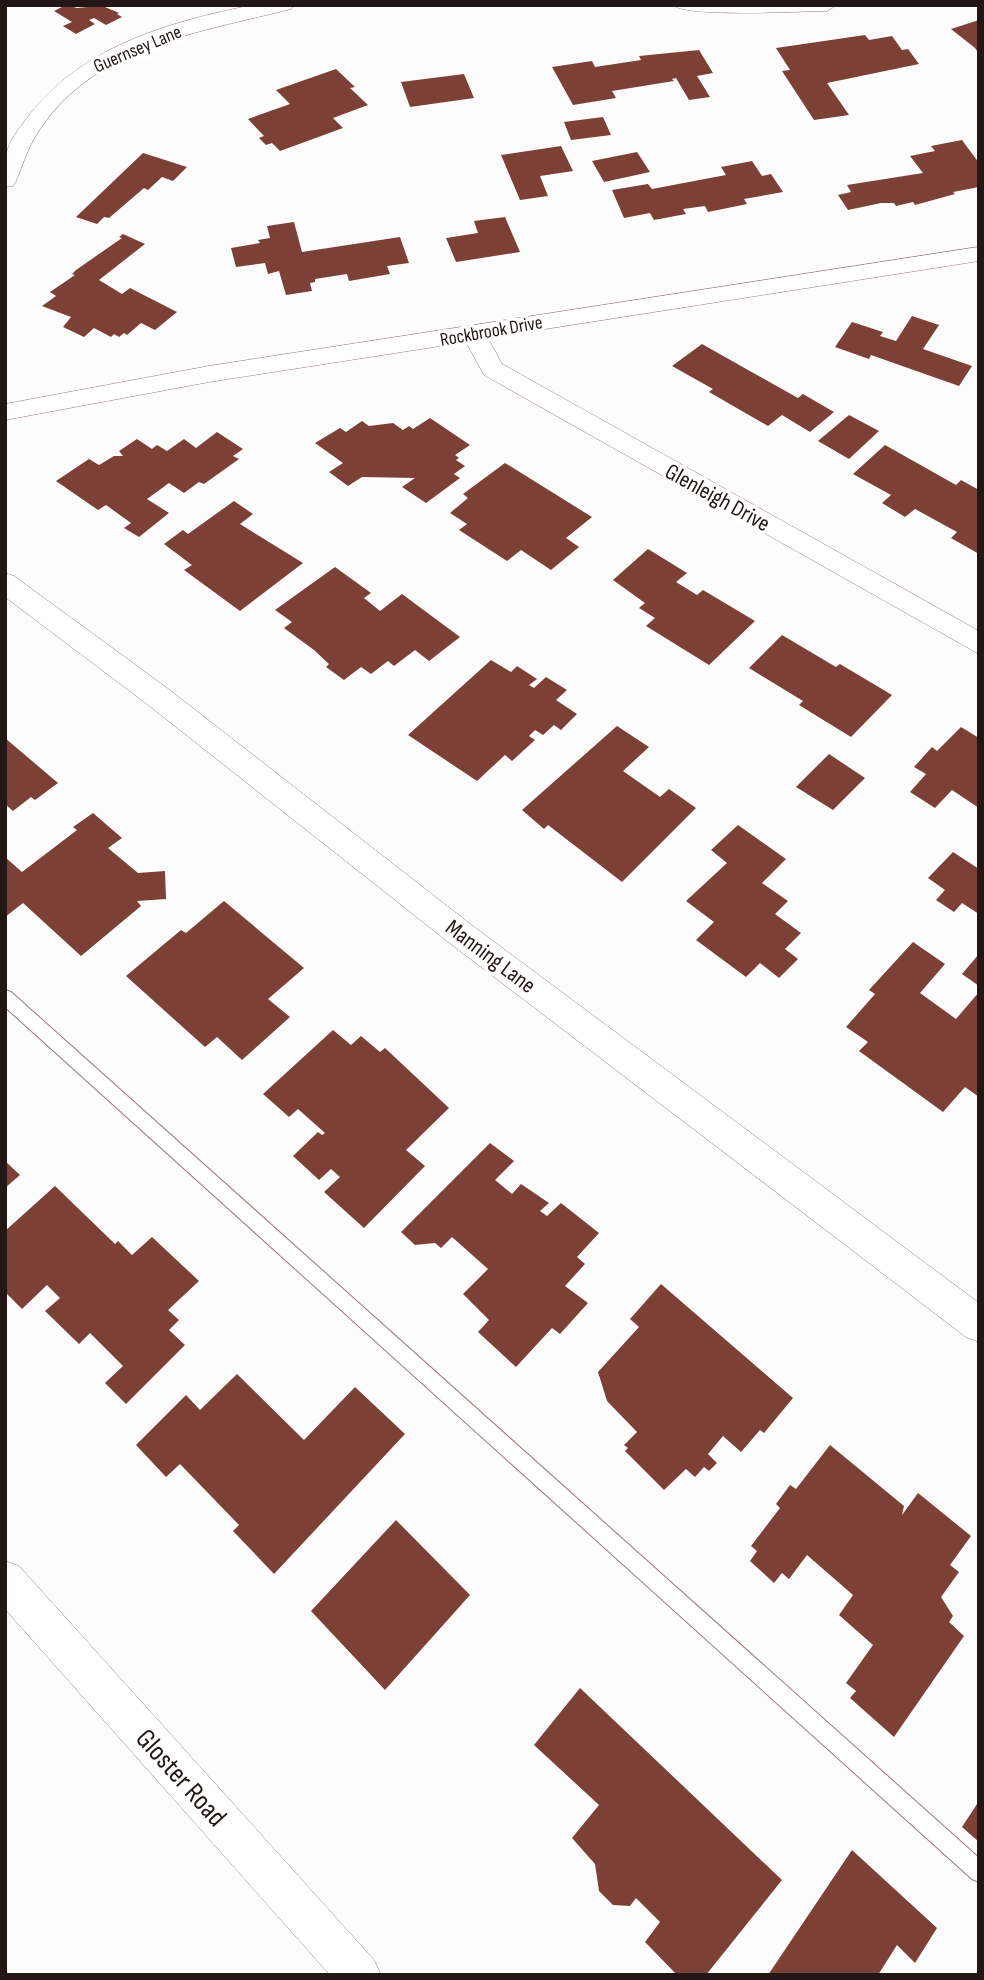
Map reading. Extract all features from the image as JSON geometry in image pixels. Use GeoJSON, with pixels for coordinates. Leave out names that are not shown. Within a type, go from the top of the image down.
{"type":"FeatureCollection","features":[{"type":"Feature","properties":{"kind":"street","name":"Guernsey Lane"},"geometry":{"type":"LineString","coordinates":[[5,181],[12,161],[38,116],[60,89],[97,62],[176,29],[284,5]]}},
{"type":"Feature","properties":{"kind":"street"},"geometry":{"type":"LineString","coordinates":[[683,5],[739,8],[827,5]]}},
{"type":"Feature","properties":{"kind":"street","name":"Rockbrook Drive"},"geometry":{"type":"LineString","coordinates":[[5,412],[209,374],[976,256]]}},
{"type":"Feature","properties":{"kind":"street","name":"Glenleigh Drive"},"geometry":{"type":"LineString","coordinates":[[474,334],[493,369],[979,644]]}},
{"type":"Feature","properties":{"kind":"street","name":"Manning Lane"},"geometry":{"type":"LineString","coordinates":[[5,583],[157,696],[491,957],[979,1325]]}},
{"type":"Feature","properties":{"kind":"street","name":"Gloster Road"},"geometry":{"type":"LineString","coordinates":[[5,1580],[359,1975]]}},
{"type":"Feature","properties":{"kind":"lane"},"geometry":{"type":"LineString","coordinates":[[5,997],[979,1872]]}},
{"type":"Feature","properties":{"kind":"building"},"geometry":{"type":"Polygon","coordinates":[[[66,5],[77,8],[108,5],[105,7],[122,17],[106,25],[94,18],[89,20],[95,24],[76,34],[63,26],[72,22],[54,11],[66,5]]]}},
{"type":"Feature","properties":{"kind":"building"},"geometry":{"type":"Polygon","coordinates":[[[979,20],[979,54],[951,29],[979,20]]]}},
{"type":"Feature","properties":{"kind":"building"},"geometry":{"type":"Polygon","coordinates":[[[865,35],[869,40],[892,36],[902,50],[908,49],[919,64],[827,83],[849,115],[814,120],[782,71],[790,70],[776,48],[865,35]]]}},
{"type":"Feature","properties":{"kind":"building"},"geometry":{"type":"Polygon","coordinates":[[[699,50],[713,73],[697,76],[710,97],[689,100],[676,78],[672,79],[674,81],[612,91],[616,98],[573,105],[552,67],[592,61],[595,67],[641,60],[639,56],[699,50]]]}},
{"type":"Feature","properties":{"kind":"building"},"geometry":{"type":"Polygon","coordinates":[[[336,69],[355,87],[350,88],[368,105],[333,118],[343,128],[280,151],[272,143],[266,145],[259,138],[264,136],[248,119],[290,104],[276,90],[336,69]]]}},
{"type":"Feature","properties":{"kind":"building"},"geometry":{"type":"Polygon","coordinates":[[[464,74],[474,98],[410,107],[401,82],[464,74]]]}},
{"type":"Feature","properties":{"kind":"building"},"geometry":{"type":"Polygon","coordinates":[[[603,117],[611,135],[571,140],[564,122],[603,117]]]}},
{"type":"Feature","properties":{"kind":"building"},"geometry":{"type":"Polygon","coordinates":[[[962,140],[979,163],[979,187],[953,192],[955,194],[915,205],[913,202],[896,206],[894,203],[881,203],[848,210],[838,195],[851,192],[847,185],[923,173],[910,156],[935,151],[931,146],[962,140]]]}},
{"type":"Feature","properties":{"kind":"building"},"geometry":{"type":"Polygon","coordinates":[[[561,146],[573,171],[540,176],[548,196],[520,200],[501,155],[561,146]]]}},
{"type":"Feature","properties":{"kind":"building"},"geometry":{"type":"Polygon","coordinates":[[[637,152],[650,172],[604,182],[592,161],[637,152]]]}},
{"type":"Feature","properties":{"kind":"building"},"geometry":{"type":"Polygon","coordinates":[[[143,153],[187,167],[173,181],[162,177],[148,190],[144,188],[109,218],[104,217],[97,224],[76,217],[143,153]]]}},
{"type":"Feature","properties":{"kind":"building"},"geometry":{"type":"Polygon","coordinates":[[[752,161],[762,176],[771,174],[783,192],[744,199],[747,204],[708,212],[705,206],[683,209],[686,214],[654,220],[650,213],[624,218],[612,190],[648,184],[652,189],[726,175],[721,167],[752,161]]]}},
{"type":"Feature","properties":{"kind":"building"},"geometry":{"type":"Polygon","coordinates":[[[505,217],[520,252],[456,262],[446,238],[478,233],[474,221],[505,217]]]}},
{"type":"Feature","properties":{"kind":"building"},"geometry":{"type":"Polygon","coordinates":[[[294,222],[302,252],[400,237],[409,263],[387,266],[390,274],[349,281],[347,274],[315,279],[315,282],[310,283],[312,291],[286,295],[279,271],[268,274],[265,263],[236,267],[231,248],[260,243],[258,240],[270,238],[267,226],[294,222]]]}},
{"type":"Feature","properties":{"kind":"building"},"geometry":{"type":"Polygon","coordinates":[[[123,234],[145,244],[99,280],[122,294],[130,288],[177,312],[155,330],[141,323],[127,335],[124,333],[119,337],[114,334],[111,337],[94,328],[84,337],[63,327],[71,317],[42,306],[56,296],[50,292],[122,238],[119,237],[123,234]]]}},
{"type":"Feature","properties":{"kind":"building"},"geometry":{"type":"Polygon","coordinates":[[[912,316],[939,325],[923,349],[972,366],[959,386],[871,355],[869,359],[835,347],[852,322],[883,332],[880,336],[896,341],[912,316]]]}},
{"type":"Feature","properties":{"kind":"building"},"geometry":{"type":"Polygon","coordinates":[[[702,344],[798,398],[803,394],[834,412],[810,432],[782,415],[768,426],[709,392],[713,389],[672,366],[702,344]]]}},
{"type":"Feature","properties":{"kind":"building"},"geometry":{"type":"Polygon","coordinates":[[[849,415],[879,431],[849,459],[818,441],[849,415]]]}},
{"type":"Feature","properties":{"kind":"building"},"geometry":{"type":"Polygon","coordinates":[[[430,418],[470,445],[455,455],[459,458],[456,460],[465,466],[454,474],[460,478],[426,503],[402,487],[415,478],[362,477],[348,486],[329,472],[343,463],[315,443],[340,428],[346,432],[362,421],[369,426],[393,423],[403,430],[409,426],[413,429],[430,418]]]}},
{"type":"Feature","properties":{"kind":"building"},"geometry":{"type":"Polygon","coordinates":[[[217,432],[243,449],[233,456],[239,459],[204,484],[199,482],[184,493],[169,483],[147,499],[169,513],[139,537],[124,528],[131,523],[106,505],[98,510],[56,481],[89,459],[99,465],[114,456],[123,456],[119,451],[137,439],[152,449],[157,445],[167,451],[184,439],[196,448],[217,432]]]}},
{"type":"Feature","properties":{"kind":"building"},"geometry":{"type":"Polygon","coordinates":[[[885,445],[956,485],[961,480],[979,490],[979,554],[951,538],[957,532],[915,509],[905,517],[882,503],[891,495],[853,474],[885,445]]]}},
{"type":"Feature","properties":{"kind":"building"},"geometry":{"type":"Polygon","coordinates":[[[505,463],[592,517],[566,538],[579,547],[551,570],[521,550],[507,561],[459,530],[467,524],[450,513],[468,498],[463,494],[505,463]]]}},
{"type":"Feature","properties":{"kind":"building"},"geometry":{"type":"Polygon","coordinates":[[[234,501],[253,514],[240,524],[303,563],[240,611],[184,570],[192,565],[164,544],[183,530],[188,534],[234,501]]]}},
{"type":"Feature","properties":{"kind":"building"},"geometry":{"type":"Polygon","coordinates":[[[648,549],[687,573],[676,582],[697,595],[703,590],[755,621],[709,665],[646,626],[655,618],[639,608],[645,603],[613,580],[648,549]]]}},
{"type":"Feature","properties":{"kind":"building"},"geometry":{"type":"Polygon","coordinates":[[[335,567],[371,593],[364,598],[380,611],[402,594],[460,637],[429,661],[415,650],[394,666],[388,661],[371,674],[361,667],[344,680],[326,667],[329,664],[314,650],[284,628],[292,622],[275,610],[335,567]]]}},
{"type":"Feature","properties":{"kind":"building"},"geometry":{"type":"Polygon","coordinates":[[[782,635],[836,667],[840,664],[892,695],[851,737],[799,705],[803,701],[749,668],[782,635]]]}},
{"type":"Feature","properties":{"kind":"building"},"geometry":{"type":"Polygon","coordinates":[[[491,660],[511,672],[517,666],[537,679],[529,685],[534,688],[546,677],[567,690],[556,700],[577,714],[561,730],[554,725],[543,735],[535,730],[529,736],[535,740],[512,761],[505,755],[477,781],[408,735],[491,660]]]}},
{"type":"Feature","properties":{"kind":"building"},"geometry":{"type":"Polygon","coordinates":[[[617,726],[649,747],[623,771],[660,797],[669,789],[696,808],[622,882],[548,825],[544,829],[522,810],[617,726]]]}},
{"type":"Feature","properties":{"kind":"building"},"geometry":{"type":"Polygon","coordinates":[[[961,727],[979,738],[979,808],[952,790],[935,808],[910,792],[926,774],[914,767],[932,747],[937,751],[961,727]]]}},
{"type":"Feature","properties":{"kind":"building"},"geometry":{"type":"Polygon","coordinates":[[[5,738],[58,783],[35,800],[31,797],[13,811],[5,804],[5,738]]]}},
{"type":"Feature","properties":{"kind":"building"},"geometry":{"type":"Polygon","coordinates":[[[829,754],[865,778],[833,810],[796,787],[829,754]]]}},
{"type":"Feature","properties":{"kind":"building"},"geometry":{"type":"Polygon","coordinates":[[[93,813],[122,838],[108,848],[138,873],[165,871],[166,899],[137,901],[141,906],[81,956],[23,903],[5,917],[5,857],[22,872],[77,830],[73,827],[93,813]]]}},
{"type":"Feature","properties":{"kind":"building"},"geometry":{"type":"Polygon","coordinates":[[[738,825],[786,859],[762,883],[788,901],[775,914],[801,933],[785,949],[798,959],[779,978],[760,963],[746,977],[696,940],[714,922],[686,901],[727,863],[711,850],[738,825]]]}},
{"type":"Feature","properties":{"kind":"building"},"geometry":{"type":"Polygon","coordinates":[[[953,852],[979,869],[979,914],[962,903],[954,912],[936,900],[945,890],[928,878],[953,852]]]}},
{"type":"Feature","properties":{"kind":"building"},"geometry":{"type":"Polygon","coordinates":[[[224,901],[304,968],[268,999],[290,1017],[242,1060],[217,1037],[205,1047],[126,976],[181,930],[186,933],[224,901]]]}},
{"type":"Feature","properties":{"kind":"building"},"geometry":{"type":"Polygon","coordinates":[[[913,942],[945,964],[920,993],[956,1019],[979,992],[979,1097],[965,1087],[943,1112],[859,1051],[868,1042],[846,1027],[875,994],[869,990],[913,942]]]}},
{"type":"Feature","properties":{"kind":"building"},"geometry":{"type":"Polygon","coordinates":[[[979,954],[979,986],[962,974],[979,954]]]}},
{"type":"Feature","properties":{"kind":"building"},"geometry":{"type":"Polygon","coordinates":[[[333,1030],[351,1045],[361,1036],[380,1052],[385,1048],[449,1108],[406,1150],[425,1166],[364,1228],[324,1192],[340,1177],[331,1169],[319,1180],[293,1156],[318,1132],[322,1135],[325,1133],[298,1109],[289,1117],[263,1094],[333,1030]]]}},
{"type":"Feature","properties":{"kind":"building"},"geometry":{"type":"Polygon","coordinates":[[[490,1143],[514,1161],[495,1180],[512,1194],[521,1184],[549,1203],[540,1211],[547,1216],[561,1203],[599,1233],[577,1257],[585,1264],[565,1286],[588,1303],[560,1334],[552,1328],[516,1367],[478,1332],[489,1320],[463,1294],[488,1269],[452,1237],[441,1248],[435,1243],[415,1245],[401,1232],[490,1143]]]}},
{"type":"Feature","properties":{"kind":"building"},"geometry":{"type":"Polygon","coordinates":[[[5,1161],[20,1175],[5,1188],[5,1161]]]}},
{"type":"Feature","properties":{"kind":"building"},"geometry":{"type":"Polygon","coordinates":[[[55,1186],[115,1244],[118,1241],[132,1255],[152,1237],[199,1281],[168,1310],[179,1320],[169,1330],[185,1345],[126,1404],[105,1383],[123,1366],[90,1333],[79,1344],[45,1311],[60,1298],[47,1285],[22,1309],[5,1292],[5,1231],[55,1186]]]}},
{"type":"Feature","properties":{"kind":"building"},"geometry":{"type":"Polygon","coordinates":[[[661,1284],[793,1398],[764,1433],[760,1430],[741,1452],[723,1436],[708,1454],[717,1463],[709,1471],[704,1467],[695,1477],[686,1469],[664,1490],[625,1451],[628,1448],[624,1445],[637,1432],[607,1401],[598,1372],[639,1327],[630,1319],[661,1284]]]}},
{"type":"Feature","properties":{"kind":"building"},"geometry":{"type":"Polygon","coordinates":[[[237,1374],[304,1440],[355,1387],[405,1434],[274,1574],[233,1531],[239,1525],[180,1464],[166,1477],[136,1445],[186,1395],[200,1410],[237,1374]]]}},
{"type":"Feature","properties":{"kind":"building"},"geometry":{"type":"Polygon","coordinates":[[[830,1445],[904,1506],[902,1515],[918,1493],[971,1536],[950,1565],[959,1572],[941,1597],[953,1616],[949,1622],[964,1636],[894,1737],[850,1698],[856,1691],[846,1683],[873,1645],[839,1615],[853,1595],[807,1555],[789,1579],[782,1573],[774,1583],[750,1561],[757,1551],[751,1546],[780,1508],[776,1504],[790,1485],[796,1489],[830,1445]]]}},
{"type":"Feature","properties":{"kind":"building"},"geometry":{"type":"Polygon","coordinates":[[[396,1520],[470,1595],[385,1690],[311,1611],[396,1520]]]}},
{"type":"Feature","properties":{"kind":"building"},"geometry":{"type":"Polygon","coordinates":[[[580,1688],[782,1880],[706,1975],[677,1975],[645,1942],[660,1922],[636,1898],[630,1906],[613,1905],[599,1891],[595,1864],[572,1838],[599,1805],[534,1745],[580,1688]]]}},
{"type":"Feature","properties":{"kind":"building"},"geometry":{"type":"Polygon","coordinates":[[[979,1801],[979,1842],[962,1827],[979,1801]]]}},
{"type":"Feature","properties":{"kind":"building"},"geometry":{"type":"Polygon","coordinates":[[[852,1850],[937,1928],[915,1963],[897,1945],[878,1975],[768,1975],[852,1850]]]}}]}
